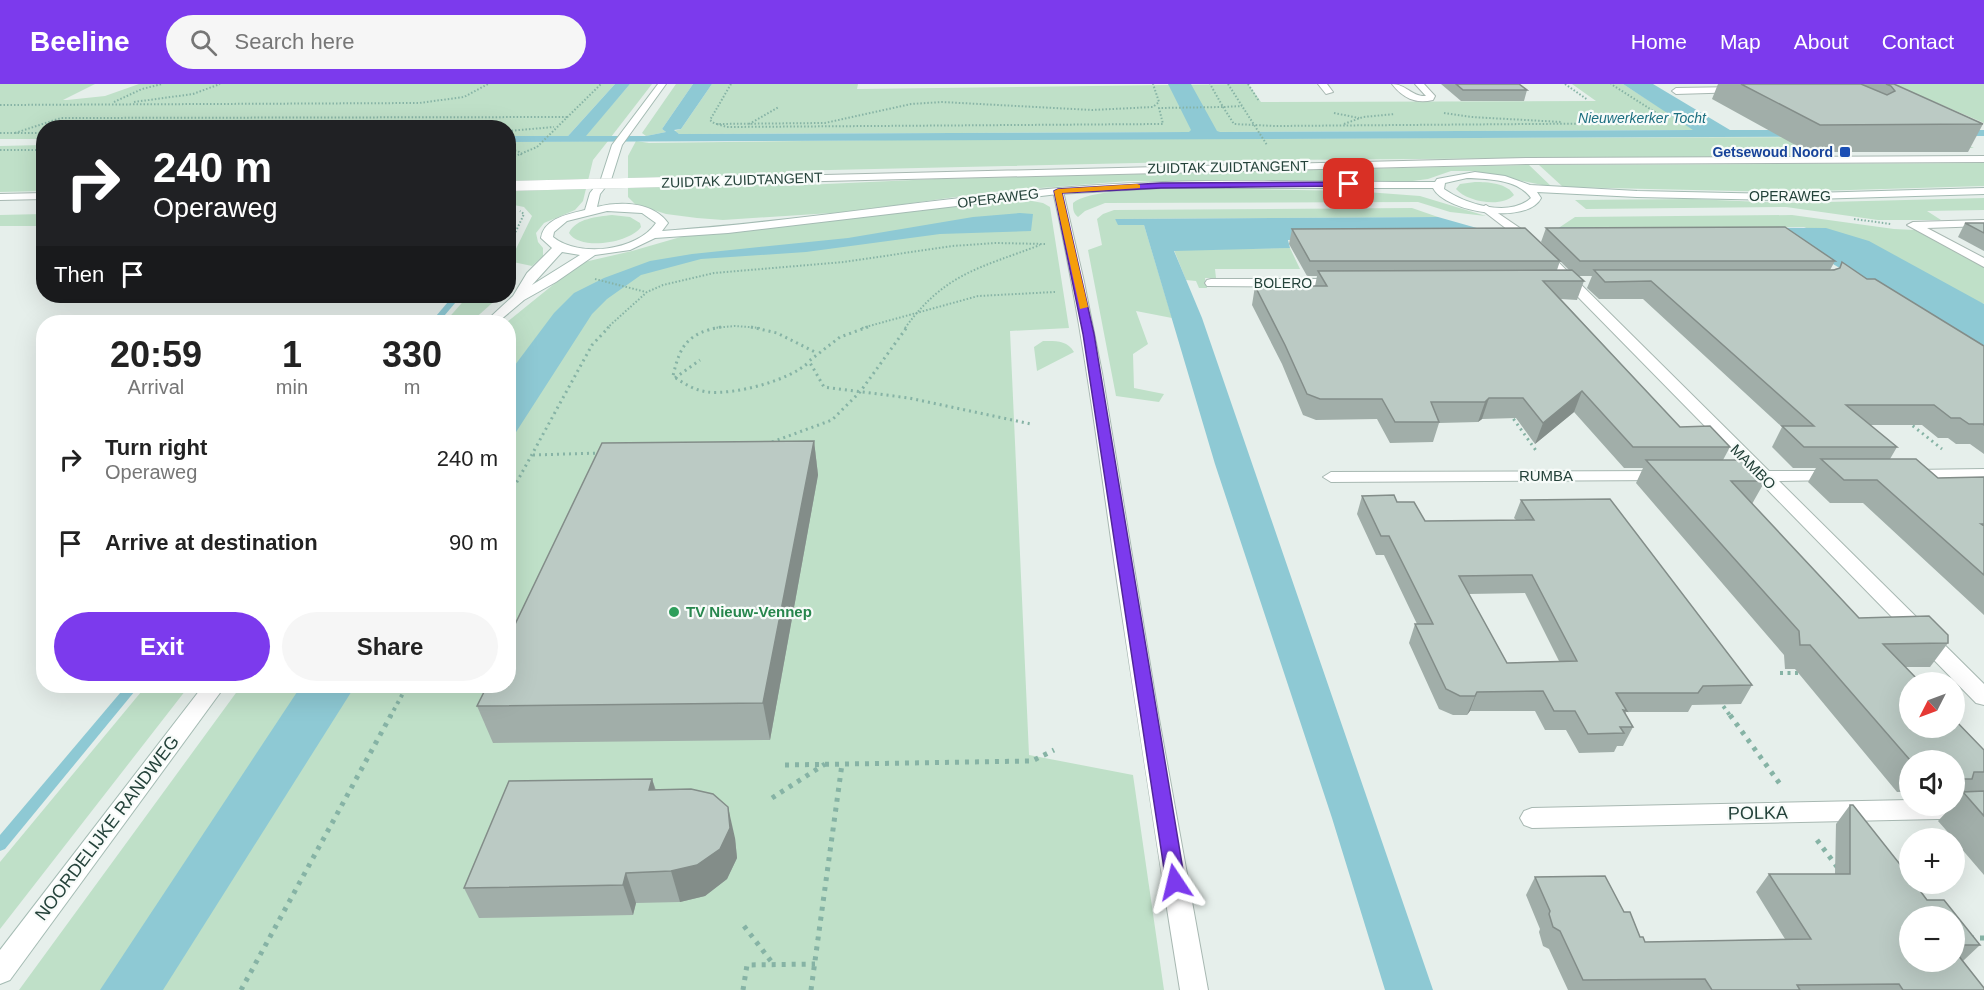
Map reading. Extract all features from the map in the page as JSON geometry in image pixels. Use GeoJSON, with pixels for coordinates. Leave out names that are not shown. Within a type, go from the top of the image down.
{"type":"FeatureCollection","features":[{"type":"Feature","properties":{"kind":"main road"},"geometry":{"type":"LineString","coordinates":[[591,210],[595,193],[606,180],[617,145],[662,84]]}},
{"type":"Feature","properties":{"kind":"main road"},"geometry":{"type":"LineString","coordinates":[[1322,84],[1329,92]]}},
{"type":"Feature","properties":{"kind":"main road"},"geometry":{"type":"LineString","coordinates":[[1396,84],[1414,98],[1423,100],[1430,98],[1431,96],[1419,84]]}},
{"type":"Feature","properties":{"kind":"main road"},"geometry":{"type":"LineString","coordinates":[[1676,91],[1743,90]]}},
{"type":"Feature","properties":{"kind":"main road","name":"ZUIDTAK ZUIDTANGENT"},"geometry":{"type":"LineString","coordinates":[[516,186],[1517,162],[1984,159]]}},
{"type":"Feature","properties":{"kind":"main road","name":"OPERAWEG"},"geometry":{"type":"LineString","coordinates":[[654,235],[728,230],[1058,191],[1161,185],[1334,185],[1376,191],[1441,190],[1442,181],[1454,176],[1481,175],[1504,179],[1528,188],[1637,194],[1778,197],[1984,192]]}},
{"type":"Feature","properties":{"kind":"main road"},"geometry":{"type":"LineString","coordinates":[[606,180],[620,200],[659,218],[662,224],[660,231],[634,245],[592,252],[559,248],[550,243],[547,238],[548,231],[563,219],[620,200]]}},
{"type":"Feature","properties":{"kind":"main road"},"geometry":{"type":"LineString","coordinates":[[1441,190],[1461,203],[1486,208],[1511,209],[1529,205],[1536,198],[1528,188]]}},
{"type":"Feature","properties":{"kind":"main road"},"geometry":{"type":"LineString","coordinates":[[1058,191],[1080,292],[1153,752],[1194,990]]}},
{"type":"Feature","properties":{"kind":"main road","name":"OPERAWEG"},"geometry":{"type":"LineString","coordinates":[[1536,198],[1613,197],[1637,194]]}},
{"type":"Feature","properties":{"kind":"main road"},"geometry":{"type":"LineString","coordinates":[[0,197],[36,196]]}},
{"type":"Feature","properties":{"kind":"main road","name":"MAMBO"},"geometry":{"type":"LineString","coordinates":[[1486,208],[1525,236],[1579,282],[1761,476],[1975,677],[1984,697]]}},
{"type":"Feature","properties":{"kind":"main road","name":"MAMBO"},"geometry":{"type":"LineString","coordinates":[[1511,209],[1518,218],[1525,236]]}},
{"type":"Feature","properties":{"kind":"main road","name":"OPERAWEG"},"geometry":{"type":"LineString","coordinates":[[662,224],[723,222],[771,224]]}},
{"type":"Feature","properties":{"kind":"main road"},"geometry":{"type":"LineString","coordinates":[[1984,223],[1913,225],[1984,263]]}},
{"type":"Feature","properties":{"kind":"main road"},"geometry":{"type":"LineString","coordinates":[[519,297],[531,276],[559,248]]}},
{"type":"Feature","properties":{"kind":"main road"},"geometry":{"type":"LineString","coordinates":[[516,300],[592,252]]}},
{"type":"Feature","properties":{"kind":"main road"},"geometry":{"type":"LineString","coordinates":[[1551,282],[1579,282]]}},
{"type":"Feature","properties":{"kind":"main road","name":"BOLERO"},"geometry":{"type":"LineString","coordinates":[[1211,283],[1347,283]]}},
{"type":"Feature","properties":{"kind":"main road"},"geometry":{"type":"LineString","coordinates":[[500,315],[513,303]]}},
{"type":"Feature","properties":{"kind":"main road"},"geometry":{"type":"LineString","coordinates":[[1889,475],[1978,474]]}},
{"type":"Feature","properties":{"kind":"main road"},"geometry":{"type":"LineString","coordinates":[[1744,476],[1854,475]]}},
{"type":"Feature","properties":{"kind":"main road","name":"RUMBA"},"geometry":{"type":"LineString","coordinates":[[1331,477],[1675,476]]}},
{"type":"Feature","properties":{"kind":"main road","name":"NOORDELIJKE RANDWEG"},"geometry":{"type":"LineString","coordinates":[[0,971],[209,693]]}},
{"type":"Feature","properties":{"kind":"main road","name":"POLKA"},"geometry":{"type":"LineString","coordinates":[[1532,818],[1984,808]]}},
{"type":"Feature","properties":{"kind":"path"},"geometry":{"type":"LineString","coordinates":[[111,104],[142,89],[162,84]]}},
{"type":"Feature","properties":{"kind":"path"},"geometry":{"type":"LineString","coordinates":[[127,104],[146,99],[193,94],[220,84]]}},
{"type":"Feature","properties":{"kind":"path"},"geometry":{"type":"LineString","coordinates":[[0,105],[418,103],[451,100],[479,93],[488,84]]}},
{"type":"Feature","properties":{"kind":"path"},"geometry":{"type":"LineString","coordinates":[[516,157],[539,145],[601,84]]}},
{"type":"Feature","properties":{"kind":"path"},"geometry":{"type":"LineString","coordinates":[[730,84],[710,120],[727,127],[1163,124],[1159,108]]}},
{"type":"Feature","properties":{"kind":"path"},"geometry":{"type":"LineString","coordinates":[[1153,84],[1159,102],[1153,107]]}},
{"type":"Feature","properties":{"kind":"path"},"geometry":{"type":"LineString","coordinates":[[1210,84],[1234,124],[1660,123],[1658,114],[1611,84]]}},
{"type":"Feature","properties":{"kind":"path"},"geometry":{"type":"LineString","coordinates":[[1228,84],[1265,142]]}},
{"type":"Feature","properties":{"kind":"path"},"geometry":{"type":"LineString","coordinates":[[1248,84],[1259,101]]}},
{"type":"Feature","properties":{"kind":"path"},"geometry":{"type":"LineString","coordinates":[[1565,84],[1588,100]]}},
{"type":"Feature","properties":{"kind":"path"},"geometry":{"type":"LineString","coordinates":[[717,124],[825,123],[911,104],[942,102],[1084,109],[1242,106]]}},
{"type":"Feature","properties":{"kind":"path"},"geometry":{"type":"LineString","coordinates":[[748,124],[779,107]]}},
{"type":"Feature","properties":{"kind":"path"},"geometry":{"type":"LineString","coordinates":[[1435,109],[1471,117],[1578,124]]}},
{"type":"Feature","properties":{"kind":"path"},"geometry":{"type":"LineString","coordinates":[[1334,113],[1360,118]]}},
{"type":"Feature","properties":{"kind":"path"},"geometry":{"type":"LineString","coordinates":[[1341,125],[1360,118],[1403,113]]}},
{"type":"Feature","properties":{"kind":"path"},"geometry":{"type":"LineString","coordinates":[[55,120],[61,118],[567,117]]}},
{"type":"Feature","properties":{"kind":"path"},"geometry":{"type":"LineString","coordinates":[[15,133],[36,126]]}},
{"type":"Feature","properties":{"kind":"path"},"geometry":{"type":"LineString","coordinates":[[516,130],[554,128]]}},
{"type":"Feature","properties":{"kind":"path"},"geometry":{"type":"LineString","coordinates":[[0,133],[36,133]]}},
{"type":"Feature","properties":{"kind":"path"},"geometry":{"type":"LineString","coordinates":[[0,150],[36,150]]}},
{"type":"Feature","properties":{"kind":"path"},"geometry":{"type":"LineString","coordinates":[[516,151],[522,155]]}},
{"type":"Feature","properties":{"kind":"path"},"geometry":{"type":"LineString","coordinates":[[516,231],[524,214],[519,209]]}},
{"type":"Feature","properties":{"kind":"path"},"geometry":{"type":"LineString","coordinates":[[516,484],[592,345],[612,323],[647,292],[663,285],[714,273],[832,264],[952,246],[996,243],[1071,243]]}},
{"type":"Feature","properties":{"kind":"path"},"geometry":{"type":"LineString","coordinates":[[765,443],[777,442],[831,420],[860,392],[916,313],[937,291],[957,277],[1043,244]]}},
{"type":"Feature","properties":{"kind":"path"},"geometry":{"type":"LineString","coordinates":[[817,353],[770,330],[739,326],[717,327],[696,334],[681,349],[673,376],[690,388],[712,392],[772,381],[806,367],[817,353],[840,337],[856,330],[978,296],[1080,292]]}},
{"type":"Feature","properties":{"kind":"path"},"geometry":{"type":"LineString","coordinates":[[675,378],[700,360]]}},
{"type":"Feature","properties":{"kind":"path"},"geometry":{"type":"LineString","coordinates":[[809,361],[824,387],[909,398],[1031,424]]}},
{"type":"Feature","properties":{"kind":"path"},"geometry":{"type":"LineString","coordinates":[[1508,412],[1555,476]]}},
{"type":"Feature","properties":{"kind":"path"},"geometry":{"type":"LineString","coordinates":[[1900,416],[1978,474]]}},
{"type":"Feature","properties":{"kind":"path"},"geometry":{"type":"LineString","coordinates":[[532,455],[603,453]]}},
{"type":"Feature","properties":{"kind":"path"},"geometry":{"type":"LineString","coordinates":[[1780,674],[1814,673]]}},
{"type":"Feature","properties":{"kind":"path"},"geometry":{"type":"LineString","coordinates":[[241,990],[403,693]]}},
{"type":"Feature","properties":{"kind":"path"},"geometry":{"type":"LineString","coordinates":[[1714,694],[1843,876]]}},
{"type":"Feature","properties":{"kind":"path"},"geometry":{"type":"LineString","coordinates":[[785,765],[1032,761],[1054,750]]}},
{"type":"Feature","properties":{"kind":"path"},"geometry":{"type":"LineString","coordinates":[[772,798],[826,764]]}},
{"type":"Feature","properties":{"kind":"path"},"geometry":{"type":"LineString","coordinates":[[811,990],[842,764]]}},
{"type":"Feature","properties":{"kind":"path"},"geometry":{"type":"LineString","coordinates":[[744,926],[774,965]]}},
{"type":"Feature","properties":{"kind":"path"},"geometry":{"type":"LineString","coordinates":[[1965,938],[1984,938]]}},
{"type":"Feature","properties":{"kind":"path"},"geometry":{"type":"LineString","coordinates":[[743,990],[747,965],[815,964]]}},
{"type":"Feature","properties":{"kind":"green space"},"geometry":{"type":"Polygon","coordinates":[[[0,84],[95,84],[63,100],[67,100],[105,96],[139,84],[615,84],[568,136],[516,136],[516,120],[36,120],[36,139],[0,139],[0,84]]]}},
{"type":"Feature","properties":{"kind":"green space"},"geometry":{"type":"Polygon","coordinates":[[[630,84],[652,84],[611,137],[585,136],[630,84]]]}},
{"type":"Feature","properties":{"kind":"green space"},"geometry":{"type":"Polygon","coordinates":[[[676,84],[693,84],[662,129],[666,132],[646,136],[642,133],[676,84]]]}},
{"type":"Feature","properties":{"kind":"green space"},"geometry":{"type":"Polygon","coordinates":[[[712,84],[858,84],[857,89],[1248,84],[1261,102],[1596,101],[1572,84],[1623,84],[1695,130],[679,134],[674,131],[681,129],[712,84]]]}},
{"type":"Feature","properties":{"kind":"green space"},"geometry":{"type":"Polygon","coordinates":[[[1893,84],[1984,84],[1984,123],[1893,84]]]}},
{"type":"Feature","properties":{"kind":"green space"},"geometry":{"type":"Polygon","coordinates":[[[1949,137],[1974,148],[1794,146],[1830,156],[1268,160],[786,171],[783,186],[935,179],[1529,165],[1552,187],[1474,171],[1451,171],[1428,179],[1405,182],[1128,181],[992,192],[847,212],[723,220],[666,214],[635,204],[628,197],[628,156],[636,141],[649,143],[970,139],[1949,137]]]}},
{"type":"Feature","properties":{"kind":"green space"},"geometry":{"type":"Polygon","coordinates":[[[608,141],[593,160],[583,201],[575,210],[544,223],[536,233],[538,242],[543,248],[543,256],[532,266],[516,263],[516,249],[532,216],[524,207],[516,205],[516,142],[608,141]]]}},
{"type":"Feature","properties":{"kind":"green space"},"geometry":{"type":"Polygon","coordinates":[[[36,145],[36,191],[0,192],[0,146],[36,145]]]}},
{"type":"Feature","properties":{"kind":"green space"},"geometry":{"type":"Polygon","coordinates":[[[1984,163],[1984,186],[1783,192],[1563,187],[1539,165],[1984,163]]]}},
{"type":"Feature","properties":{"kind":"green space"},"geometry":{"type":"Polygon","coordinates":[[[1475,182],[1502,186],[1514,195],[1501,201],[1485,202],[1461,194],[1456,189],[1460,184],[1475,182]]]}},
{"type":"Feature","properties":{"kind":"green space"},"geometry":{"type":"Polygon","coordinates":[[[1153,189],[1353,191],[1420,196],[1486,216],[1450,212],[1418,202],[1105,203],[1085,211],[1078,217],[1073,209],[1073,203],[1085,197],[1103,193],[1153,189]]]}},
{"type":"Feature","properties":{"kind":"green space"},"geometry":{"type":"Polygon","coordinates":[[[1984,198],[1984,210],[1927,211],[1941,220],[1878,220],[1786,207],[1586,209],[1575,200],[1693,199],[1788,203],[1984,198]]]}},
{"type":"Feature","properties":{"kind":"green space"},"geometry":{"type":"Polygon","coordinates":[[[1021,199],[1043,203],[1050,207],[1069,328],[1010,331],[1029,755],[1133,775],[1164,990],[19,990],[236,693],[516,693],[516,315],[580,263],[684,236],[1021,199]]]}},
{"type":"Feature","properties":{"kind":"green space"},"geometry":{"type":"Polygon","coordinates":[[[1412,208],[1438,217],[1115,219],[1119,225],[1144,225],[1172,318],[1136,311],[1148,344],[1133,354],[1134,388],[1164,394],[1159,402],[1116,396],[1088,250],[1102,245],[1097,219],[1103,214],[1114,210],[1412,208]]]}},
{"type":"Feature","properties":{"kind":"green space"},"geometry":{"type":"Polygon","coordinates":[[[36,214],[36,226],[0,226],[0,215],[36,214]]]}},
{"type":"Feature","properties":{"kind":"green space"},"geometry":{"type":"Polygon","coordinates":[[[612,215],[630,217],[640,223],[641,227],[627,237],[605,243],[583,242],[575,239],[569,233],[582,221],[612,215]]]}},
{"type":"Feature","properties":{"kind":"green space"},"geometry":{"type":"Polygon","coordinates":[[[1792,215],[1915,230],[1984,267],[1984,304],[1804,227],[1560,227],[1575,217],[1792,215]]]}},
{"type":"Feature","properties":{"kind":"green space"},"geometry":{"type":"Polygon","coordinates":[[[1290,248],[1300,269],[1215,269],[1216,278],[1205,278],[1207,288],[1199,288],[1196,281],[1186,280],[1174,250],[1290,248]]]}},
{"type":"Feature","properties":{"kind":"green space"},"geometry":{"type":"Polygon","coordinates":[[[462,303],[492,303],[479,315],[451,315],[462,303]]]}},
{"type":"Feature","properties":{"kind":"green space"},"geometry":{"type":"Polygon","coordinates":[[[1043,341],[1065,343],[1074,352],[1037,371],[1034,347],[1043,341]]]}},
{"type":"Feature","properties":{"kind":"green space"},"geometry":{"type":"Polygon","coordinates":[[[140,693],[184,693],[0,929],[0,862],[140,693]]]}},
{"type":"Feature","properties":{"kind":"water"},"geometry":{"type":"Polygon","coordinates":[[[615,84],[630,84],[586,136],[646,136],[666,132],[662,129],[693,84],[712,84],[681,129],[674,130],[679,134],[1189,132],[1191,130],[1168,84],[1191,84],[1217,131],[1220,132],[1693,130],[1623,84],[1653,84],[1730,130],[1984,130],[1984,136],[516,142],[516,136],[568,136],[615,84]]]}},
{"type":"Feature","properties":{"kind":"water"},"geometry":{"type":"Polygon","coordinates":[[[1033,214],[1031,231],[940,234],[806,252],[701,259],[641,275],[607,299],[592,314],[516,432],[516,364],[554,313],[574,293],[604,278],[650,261],[692,254],[848,238],[973,217],[1033,214]]]}},
{"type":"Feature","properties":{"kind":"water"},"geometry":{"type":"Polygon","coordinates":[[[1438,217],[1498,234],[1288,240],[1290,248],[1174,251],[1202,318],[1433,990],[1385,990],[1332,818],[1215,464],[1144,225],[1118,225],[1115,219],[1438,217]]]}},
{"type":"Feature","properties":{"kind":"water"},"geometry":{"type":"Polygon","coordinates":[[[1560,227],[1826,228],[1869,241],[1984,304],[1984,356],[1792,239],[1552,236],[1560,227]]]}},
{"type":"Feature","properties":{"kind":"water"},"geometry":{"type":"Polygon","coordinates":[[[296,693],[351,693],[163,990],[100,990],[296,693]]]}},
{"type":"Feature","properties":{"kind":"building"},"geometry":{"type":"Polygon","coordinates":[[[1456,84],[1519,84],[1527,90],[1463,90],[1456,84]]]}},
{"type":"Feature","properties":{"kind":"building"},"geometry":{"type":"Polygon","coordinates":[[[1741,84],[1861,84],[1887,95],[1895,91],[1886,84],[1894,84],[1983,124],[1820,125],[1741,84]]]}},
{"type":"Feature","properties":{"kind":"building"},"geometry":{"type":"Polygon","coordinates":[[[1965,223],[1984,223],[1984,233],[1965,223]]]}},
{"type":"Feature","properties":{"kind":"building"},"geometry":{"type":"Polygon","coordinates":[[[1785,227],[1835,261],[1580,261],[1546,228],[1785,227]]]}},
{"type":"Feature","properties":{"kind":"building"},"geometry":{"type":"Polygon","coordinates":[[[1525,228],[1560,261],[1310,261],[1292,229],[1525,228]]]}},
{"type":"Feature","properties":{"kind":"building"},"geometry":{"type":"Polygon","coordinates":[[[1842,262],[1867,279],[1875,279],[1984,346],[1984,425],[1969,424],[1960,418],[1951,418],[1934,405],[1846,405],[1897,447],[1804,447],[1782,426],[1814,426],[1651,281],[1605,282],[1594,270],[1834,270],[1840,268],[1842,262]]]}},
{"type":"Feature","properties":{"kind":"building"},"geometry":{"type":"Polygon","coordinates":[[[1572,270],[1584,281],[1543,281],[1680,427],[1710,426],[1730,447],[1633,447],[1582,391],[1543,423],[1523,398],[1489,398],[1485,402],[1431,402],[1439,422],[1395,422],[1382,399],[1320,399],[1307,394],[1255,286],[1327,286],[1318,271],[1572,270]]]}},
{"type":"Feature","properties":{"kind":"building"},"geometry":{"type":"Polygon","coordinates":[[[814,441],[763,703],[477,706],[484,693],[516,693],[516,622],[602,443],[814,441]]]}},
{"type":"Feature","properties":{"kind":"building"},"geometry":{"type":"Polygon","coordinates":[[[1821,459],[1916,459],[1938,478],[1984,477],[1984,524],[1981,524],[1984,526],[1984,575],[1877,480],[1844,480],[1821,459]]]}},
{"type":"Feature","properties":{"kind":"building"},"geometry":{"type":"Polygon","coordinates":[[[1646,460],[1744,460],[1765,481],[1731,481],[1859,618],[1929,616],[1948,635],[1948,643],[1883,644],[1910,672],[1899,672],[1899,738],[1965,738],[1965,730],[1984,750],[1984,772],[1974,772],[1972,779],[1965,779],[1965,750],[1901,750],[1810,645],[1800,645],[1799,631],[1646,460]]]}},
{"type":"Feature","properties":{"kind":"building"},"geometry":{"type":"Polygon","coordinates":[[[1394,495],[1397,502],[1414,502],[1425,521],[1534,520],[1521,500],[1610,499],[1752,685],[1703,686],[1698,693],[1616,693],[1633,727],[1620,727],[1624,733],[1588,734],[1575,711],[1554,711],[1543,691],[1477,692],[1475,696],[1460,696],[1446,689],[1415,624],[1433,624],[1389,536],[1381,536],[1362,496],[1394,495]],[[1532,575],[1459,576],[1507,663],[1577,661],[1532,575]]]}},
{"type":"Feature","properties":{"kind":"building"},"geometry":{"type":"Polygon","coordinates":[[[652,779],[649,790],[691,789],[713,794],[728,807],[730,828],[720,849],[697,865],[671,871],[626,873],[623,885],[464,888],[509,781],[652,779]]]}},
{"type":"Feature","properties":{"kind":"building"},"geometry":{"type":"Polygon","coordinates":[[[1984,791],[1984,816],[1965,794],[1965,792],[1984,791]]]}},
{"type":"Feature","properties":{"kind":"building"},"geometry":{"type":"Polygon","coordinates":[[[1850,805],[1853,805],[1899,863],[1899,894],[1922,894],[1927,900],[1944,900],[1949,906],[1899,906],[1899,972],[1965,972],[1965,964],[1984,990],[1903,990],[1899,984],[1797,985],[1800,990],[1712,990],[1705,979],[1583,980],[1560,931],[1553,927],[1550,911],[1535,877],[1605,876],[1624,912],[1630,912],[1640,937],[1643,937],[1645,942],[1811,939],[1769,874],[1850,874],[1850,805]]]}},
{"type":"Feature","properties":{"kind":"building"},"geometry":{"type":"Polygon","coordinates":[[[1965,926],[1980,945],[1965,945],[1965,926]]]}},
{"type":"Feature","properties":{"kind":"waterway"},"geometry":{"type":"LineString","coordinates":[[441,315],[451,303]]}},
{"type":"Feature","properties":{"kind":"waterway"},"geometry":{"type":"LineString","coordinates":[[0,845],[127,693]]}},
{"type":"Feature","properties":{"kind":"slow traffic"},"geometry":{"type":"LineString","coordinates":[[1083,307],[1058,191],[1137,187]]}},
{"type":"Feature","properties":{"kind":"place","name":"Getsewoud Noord"},"geometry":{"type":"Point","coordinates":[1845,152]}},
{"type":"Feature","properties":{"kind":"place","name":"TV Nieuw-Vennep"},"geometry":{"type":"Point","coordinates":[674,612]}},
{"type":"Feature","properties":{"kind":"route"},"geometry":{"type":"LineString","coordinates":[[1175,882],[1089,334],[1058,191],[1161,185],[1349,184]]}},
{"type":"Feature","properties":{"kind":"water label","name":"Nieuwerkerker Tocht"},"geometry":{"type":"Point","coordinates":[1642,118]}}]}
